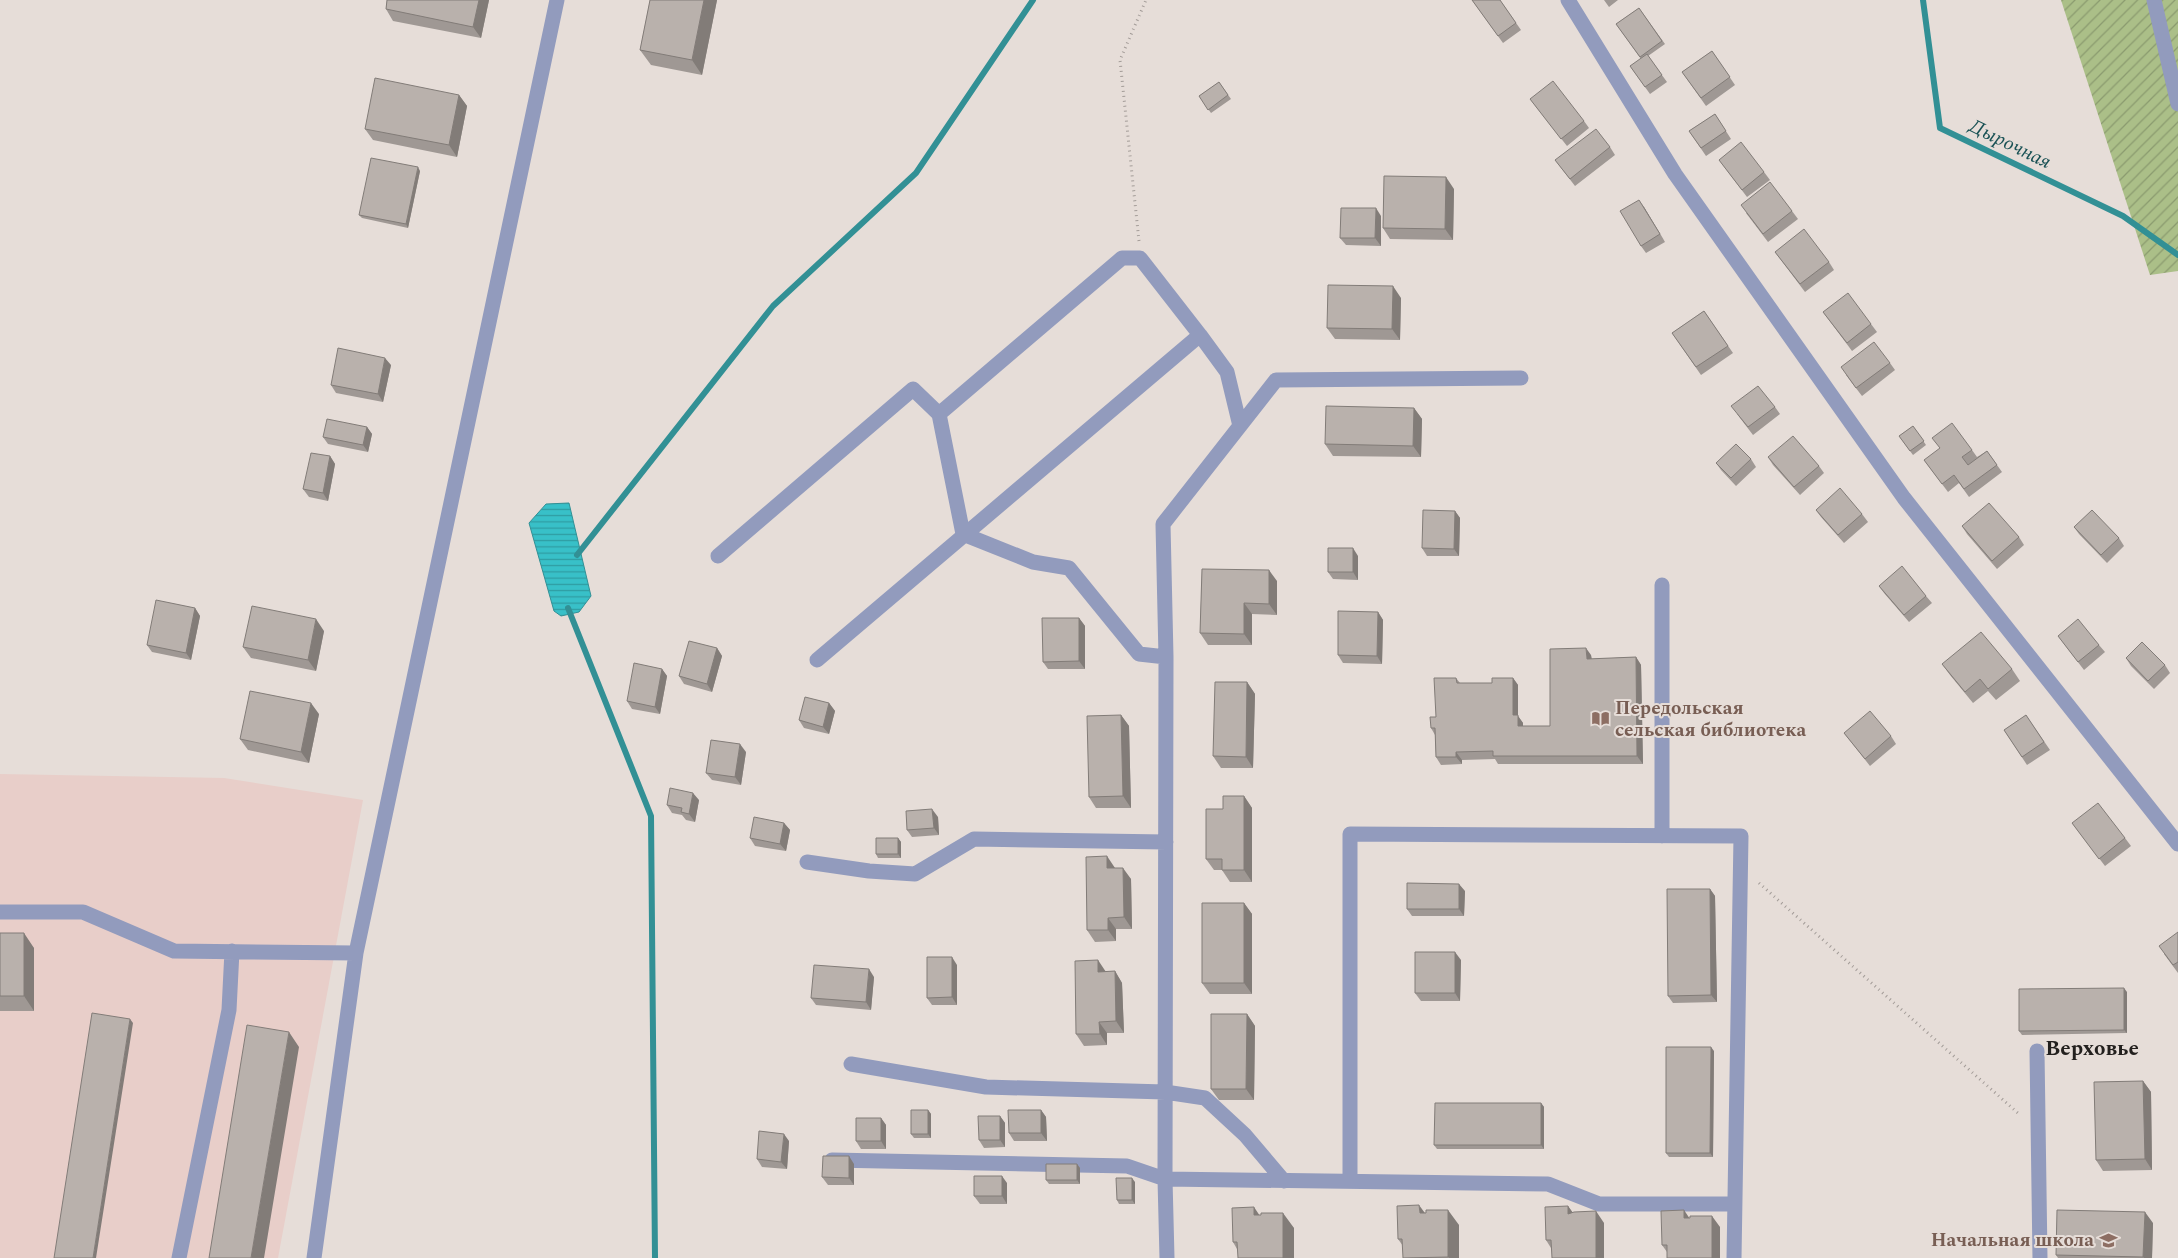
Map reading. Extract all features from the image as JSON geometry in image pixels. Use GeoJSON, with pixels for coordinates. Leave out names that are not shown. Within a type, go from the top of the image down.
{"type":"FeatureCollection","features":[{"type":"Feature","properties":{"kind":"street"},"geometry":{"type":"LineString","coordinates":[[314,1258],[356,953],[557,0]]}},
{"type":"Feature","properties":{"kind":"street"},"geometry":{"type":"LineString","coordinates":[[1568,0],[1674,174],[1904,498],[2178,844]]}},
{"type":"Feature","properties":{"kind":"street"},"geometry":{"type":"LineString","coordinates":[[2154,0],[2178,104]]}},
{"type":"Feature","properties":{"kind":"street"},"geometry":{"type":"LineString","coordinates":[[939,414],[1122,258],[1140,258],[1228,372],[1240,426]]}},
{"type":"Feature","properties":{"kind":"street"},"geometry":{"type":"LineString","coordinates":[[818,660],[963,534],[1200,335]]}},
{"type":"Feature","properties":{"kind":"street"},"geometry":{"type":"LineString","coordinates":[[1167,1258],[1165,1179],[1166,657],[1164,524],[1276,380],[1521,378]]}},
{"type":"Feature","properties":{"kind":"street"},"geometry":{"type":"LineString","coordinates":[[718,556],[913,389],[939,414],[963,534]]}},
{"type":"Feature","properties":{"kind":"street"},"geometry":{"type":"LineString","coordinates":[[963,534],[1033,562],[1069,568],[1139,654],[1166,657]]}},
{"type":"Feature","properties":{"kind":"street"},"geometry":{"type":"LineString","coordinates":[[1662,585],[1662,836]]}},
{"type":"Feature","properties":{"kind":"street"},"geometry":{"type":"LineString","coordinates":[[1350,1181],[1350,834],[1741,836],[1734,1258]]}},
{"type":"Feature","properties":{"kind":"street"},"geometry":{"type":"LineString","coordinates":[[807,862],[869,871],[915,874],[974,839],[1166,842]]}},
{"type":"Feature","properties":{"kind":"street"},"geometry":{"type":"LineString","coordinates":[[0,912],[83,912],[174,951],[356,953]]}},
{"type":"Feature","properties":{"kind":"street"},"geometry":{"type":"LineString","coordinates":[[179,1258],[229,1010],[232,951]]}},
{"type":"Feature","properties":{"kind":"street"},"geometry":{"type":"LineString","coordinates":[[2038,1051],[2040,1258]]}},
{"type":"Feature","properties":{"kind":"street"},"geometry":{"type":"LineString","coordinates":[[851,1064],[986,1088],[1165,1092],[1205,1098],[1245,1135],[1284,1181]]}},
{"type":"Feature","properties":{"kind":"street"},"geometry":{"type":"LineString","coordinates":[[827,1160],[1127,1166],[1165,1179],[1548,1184],[1599,1204],[1734,1204]]}},
{"type":"Feature","properties":{"kind":"path"},"geometry":{"type":"LineString","coordinates":[[1140,258],[1120,60],[1146,0]]}},
{"type":"Feature","properties":{"kind":"path"},"geometry":{"type":"LineString","coordinates":[[1740,866],[2038,1132]]}},
{"type":"Feature","properties":{"kind":"shaded area"},"geometry":{"type":"Polygon","coordinates":[[[0,774],[224,778],[363,800],[278,1258],[0,1258],[0,774]]]}},
{"type":"Feature","properties":{"kind":"green space"},"geometry":{"type":"Polygon","coordinates":[[[2061,0],[2178,0],[2178,271],[2150,275],[2061,0]]]}},
{"type":"Feature","properties":{"kind":"water"},"geometry":{"type":"Polygon","coordinates":[[[569,503],[591,596],[579,612],[561,616],[554,611],[529,523],[546,504],[569,503]]]}},
{"type":"Feature","properties":{"kind":"building"},"geometry":{"type":"Polygon","coordinates":[[[387,0],[479,0],[473,27],[386,9],[387,0]]]}},
{"type":"Feature","properties":{"kind":"building"},"geometry":{"type":"Polygon","coordinates":[[[650,0],[704,0],[692,60],[640,50],[650,0]]]}},
{"type":"Feature","properties":{"kind":"building"},"geometry":{"type":"Polygon","coordinates":[[[1472,0],[1500,0],[1516,23],[1498,36],[1472,0]]]}},
{"type":"Feature","properties":{"kind":"building"},"geometry":{"type":"Polygon","coordinates":[[[1639,8],[1662,41],[1640,57],[1616,24],[1639,8]]]}},
{"type":"Feature","properties":{"kind":"building"},"geometry":{"type":"Polygon","coordinates":[[[1712,51],[1730,77],[1701,98],[1682,72],[1712,51]]]}},
{"type":"Feature","properties":{"kind":"building"},"geometry":{"type":"Polygon","coordinates":[[[1647,54],[1662,75],[1645,87],[1630,66],[1647,54]]]}},
{"type":"Feature","properties":{"kind":"building"},"geometry":{"type":"Polygon","coordinates":[[[375,78],[459,95],[449,145],[365,129],[375,78]]]}},
{"type":"Feature","properties":{"kind":"building"},"geometry":{"type":"Polygon","coordinates":[[[1553,81],[1584,121],[1561,139],[1530,99],[1553,81]]]}},
{"type":"Feature","properties":{"kind":"building"},"geometry":{"type":"Polygon","coordinates":[[[1219,82],[1228,95],[1208,110],[1199,96],[1219,82]]]}},
{"type":"Feature","properties":{"kind":"building"},"geometry":{"type":"Polygon","coordinates":[[[1715,114],[1726,131],[1701,148],[1689,131],[1715,114]]]}},
{"type":"Feature","properties":{"kind":"building"},"geometry":{"type":"Polygon","coordinates":[[[1596,129],[1610,147],[1570,179],[1555,160],[1596,129]]]}},
{"type":"Feature","properties":{"kind":"building"},"geometry":{"type":"Polygon","coordinates":[[[1741,142],[1764,172],[1742,190],[1719,160],[1741,142]]]}},
{"type":"Feature","properties":{"kind":"building"},"geometry":{"type":"Polygon","coordinates":[[[371,158],[418,167],[406,224],[359,215],[371,158]]]}},
{"type":"Feature","properties":{"kind":"building"},"geometry":{"type":"Polygon","coordinates":[[[1384,176],[1446,177],[1445,229],[1383,228],[1384,176]]]}},
{"type":"Feature","properties":{"kind":"building"},"geometry":{"type":"Polygon","coordinates":[[[1770,182],[1792,211],[1763,234],[1741,205],[1770,182]]]}},
{"type":"Feature","properties":{"kind":"building"},"geometry":{"type":"Polygon","coordinates":[[[1639,200],[1660,234],[1641,246],[1620,211],[1639,200]]]}},
{"type":"Feature","properties":{"kind":"building"},"geometry":{"type":"Polygon","coordinates":[[[1341,208],[1376,208],[1375,238],[1340,238],[1341,208]]]}},
{"type":"Feature","properties":{"kind":"building"},"geometry":{"type":"Polygon","coordinates":[[[1804,229],[1829,262],[1800,284],[1775,252],[1804,229]]]}},
{"type":"Feature","properties":{"kind":"building"},"geometry":{"type":"Polygon","coordinates":[[[1328,285],[1393,286],[1392,329],[1327,328],[1328,285]]]}},
{"type":"Feature","properties":{"kind":"building"},"geometry":{"type":"Polygon","coordinates":[[[1848,293],[1871,324],[1847,343],[1823,312],[1848,293]]]}},
{"type":"Feature","properties":{"kind":"building"},"geometry":{"type":"Polygon","coordinates":[[[1704,311],[1728,346],[1696,367],[1672,333],[1704,311]]]}},
{"type":"Feature","properties":{"kind":"building"},"geometry":{"type":"Polygon","coordinates":[[[1874,342],[1890,363],[1856,388],[1841,367],[1874,342]]]}},
{"type":"Feature","properties":{"kind":"building"},"geometry":{"type":"Polygon","coordinates":[[[338,348],[385,358],[378,394],[331,385],[338,348]]]}},
{"type":"Feature","properties":{"kind":"building"},"geometry":{"type":"Polygon","coordinates":[[[1758,386],[1775,407],[1748,427],[1731,406],[1758,386]]]}},
{"type":"Feature","properties":{"kind":"building"},"geometry":{"type":"Polygon","coordinates":[[[1326,406],[1414,408],[1413,446],[1325,444],[1326,406]]]}},
{"type":"Feature","properties":{"kind":"building"},"geometry":{"type":"Polygon","coordinates":[[[327,419],[367,427],[363,445],[323,437],[327,419]]]}},
{"type":"Feature","properties":{"kind":"building"},"geometry":{"type":"Polygon","coordinates":[[[1952,423],[1972,450],[1962,457],[1968,465],[1987,451],[1997,465],[1964,489],[1954,475],[1942,484],[1924,460],[1940,448],[1932,438],[1952,423]]]}},
{"type":"Feature","properties":{"kind":"building"},"geometry":{"type":"Polygon","coordinates":[[[1913,426],[1924,441],[1910,451],[1899,436],[1913,426]]]}},
{"type":"Feature","properties":{"kind":"building"},"geometry":{"type":"Polygon","coordinates":[[[1793,436],[1819,466],[1794,487],[1768,457],[1793,436]]]}},
{"type":"Feature","properties":{"kind":"building"},"geometry":{"type":"Polygon","coordinates":[[[1736,444],[1751,459],[1731,478],[1716,463],[1736,444]]]}},
{"type":"Feature","properties":{"kind":"building"},"geometry":{"type":"Polygon","coordinates":[[[311,453],[330,456],[323,493],[303,489],[311,453]]]}},
{"type":"Feature","properties":{"kind":"building"},"geometry":{"type":"Polygon","coordinates":[[[1840,488],[1862,514],[1838,535],[1816,510],[1840,488]]]}},
{"type":"Feature","properties":{"kind":"building"},"geometry":{"type":"Polygon","coordinates":[[[1989,503],[2019,537],[1992,561],[1962,526],[1989,503]]]}},
{"type":"Feature","properties":{"kind":"building"},"geometry":{"type":"Polygon","coordinates":[[[1423,510],[1455,511],[1454,549],[1422,548],[1423,510]]]}},
{"type":"Feature","properties":{"kind":"building"},"geometry":{"type":"Polygon","coordinates":[[[2092,510],[2119,538],[2101,555],[2074,527],[2092,510]]]}},
{"type":"Feature","properties":{"kind":"building"},"geometry":{"type":"Polygon","coordinates":[[[1328,548],[1353,548],[1353,572],[1328,572],[1328,548]]]}},
{"type":"Feature","properties":{"kind":"building"},"geometry":{"type":"Polygon","coordinates":[[[1902,566],[1926,596],[1904,615],[1879,586],[1902,566]]]}},
{"type":"Feature","properties":{"kind":"building"},"geometry":{"type":"Polygon","coordinates":[[[1202,569],[1269,570],[1269,604],[1244,603],[1244,634],[1200,633],[1202,569]]]}},
{"type":"Feature","properties":{"kind":"building"},"geometry":{"type":"Polygon","coordinates":[[[156,600],[195,608],[186,653],[147,645],[156,600]]]}},
{"type":"Feature","properties":{"kind":"building"},"geometry":{"type":"Polygon","coordinates":[[[252,606],[316,619],[308,660],[243,647],[252,606]]]}},
{"type":"Feature","properties":{"kind":"building"},"geometry":{"type":"Polygon","coordinates":[[[1338,611],[1378,612],[1377,656],[1338,655],[1338,611]]]}},
{"type":"Feature","properties":{"kind":"building"},"geometry":{"type":"Polygon","coordinates":[[[1042,618],[1079,618],[1079,661],[1043,662],[1042,618]]]}},
{"type":"Feature","properties":{"kind":"building"},"geometry":{"type":"Polygon","coordinates":[[[2078,619],[2099,645],[2078,662],[2058,636],[2078,619]]]}},
{"type":"Feature","properties":{"kind":"building"},"geometry":{"type":"Polygon","coordinates":[[[1981,632],[2012,669],[1988,689],[1980,679],[1965,692],[1942,664],[1981,632]]]}},
{"type":"Feature","properties":{"kind":"building"},"geometry":{"type":"Polygon","coordinates":[[[689,641],[717,648],[707,684],[679,676],[689,641]]]}},
{"type":"Feature","properties":{"kind":"building"},"geometry":{"type":"Polygon","coordinates":[[[2142,642],[2165,665],[2148,681],[2126,658],[2142,642]]]}},
{"type":"Feature","properties":{"kind":"building"},"geometry":{"type":"Polygon","coordinates":[[[1586,648],[1587,659],[1636,657],[1637,756],[1493,756],[1493,751],[1456,752],[1456,757],[1436,757],[1435,728],[1431,728],[1430,717],[1436,717],[1434,678],[1456,678],[1457,683],[1492,683],[1492,678],[1513,678],[1513,715],[1518,715],[1518,726],[1550,726],[1550,649],[1586,648]]]}},
{"type":"Feature","properties":{"kind":"building"},"geometry":{"type":"Polygon","coordinates":[[[634,663],[662,669],[655,707],[627,701],[634,663]]]}},
{"type":"Feature","properties":{"kind":"building"},"geometry":{"type":"Polygon","coordinates":[[[1215,682],[1247,682],[1246,757],[1213,756],[1215,682]]]}},
{"type":"Feature","properties":{"kind":"building"},"geometry":{"type":"Polygon","coordinates":[[[250,691],[311,703],[301,752],[240,739],[250,691]]]}},
{"type":"Feature","properties":{"kind":"building"},"geometry":{"type":"Polygon","coordinates":[[[805,697],[829,703],[823,727],[799,720],[805,697]]]}},
{"type":"Feature","properties":{"kind":"building"},"geometry":{"type":"Polygon","coordinates":[[[1870,711],[1891,736],[1865,759],[1844,733],[1870,711]]]}},
{"type":"Feature","properties":{"kind":"building"},"geometry":{"type":"Polygon","coordinates":[[[1121,715],[1123,796],[1089,797],[1087,716],[1121,715]]]}},
{"type":"Feature","properties":{"kind":"building"},"geometry":{"type":"Polygon","coordinates":[[[2026,715],[2044,742],[2022,757],[2004,730],[2026,715]]]}},
{"type":"Feature","properties":{"kind":"building"},"geometry":{"type":"Polygon","coordinates":[[[711,740],[740,744],[735,777],[706,773],[711,740]]]}},
{"type":"Feature","properties":{"kind":"building"},"geometry":{"type":"Polygon","coordinates":[[[670,788],[693,793],[689,814],[681,812],[682,808],[667,805],[670,788]]]}},
{"type":"Feature","properties":{"kind":"building"},"geometry":{"type":"Polygon","coordinates":[[[1223,796],[1244,796],[1244,870],[1222,870],[1222,859],[1206,859],[1206,809],[1223,809],[1223,796]]]}},
{"type":"Feature","properties":{"kind":"building"},"geometry":{"type":"Polygon","coordinates":[[[2098,803],[2125,838],[2099,859],[2072,823],[2098,803]]]}},
{"type":"Feature","properties":{"kind":"building"},"geometry":{"type":"Polygon","coordinates":[[[932,809],[934,828],[907,830],[906,811],[932,809]]]}},
{"type":"Feature","properties":{"kind":"building"},"geometry":{"type":"Polygon","coordinates":[[[754,817],[784,823],[780,844],[750,838],[754,817]]]}},
{"type":"Feature","properties":{"kind":"building"},"geometry":{"type":"Polygon","coordinates":[[[876,838],[898,838],[898,854],[876,854],[876,838]]]}},
{"type":"Feature","properties":{"kind":"building"},"geometry":{"type":"Polygon","coordinates":[[[1107,856],[1107,868],[1123,868],[1124,917],[1108,918],[1108,930],[1087,930],[1086,857],[1107,856]]]}},
{"type":"Feature","properties":{"kind":"building"},"geometry":{"type":"Polygon","coordinates":[[[1407,883],[1459,884],[1459,909],[1407,909],[1407,883]]]}},
{"type":"Feature","properties":{"kind":"building"},"geometry":{"type":"Polygon","coordinates":[[[1667,889],[1710,889],[1711,995],[1668,996],[1667,889]]]}},
{"type":"Feature","properties":{"kind":"building"},"geometry":{"type":"Polygon","coordinates":[[[1202,903],[1244,903],[1244,983],[1202,983],[1202,903]]]}},
{"type":"Feature","properties":{"kind":"building"},"geometry":{"type":"Polygon","coordinates":[[[2178,932],[2178,962],[2173,965],[2159,946],[2178,932]]]}},
{"type":"Feature","properties":{"kind":"building"},"geometry":{"type":"Polygon","coordinates":[[[0,933],[24,933],[24,996],[0,996],[0,933]]]}},
{"type":"Feature","properties":{"kind":"building"},"geometry":{"type":"Polygon","coordinates":[[[1415,952],[1455,952],[1455,993],[1415,993],[1415,952]]]}},
{"type":"Feature","properties":{"kind":"building"},"geometry":{"type":"Polygon","coordinates":[[[927,957],[952,957],[952,997],[927,998],[927,957]]]}},
{"type":"Feature","properties":{"kind":"building"},"geometry":{"type":"Polygon","coordinates":[[[1098,960],[1098,972],[1115,971],[1116,1021],[1099,1022],[1100,1034],[1076,1034],[1075,961],[1098,960]]]}},
{"type":"Feature","properties":{"kind":"building"},"geometry":{"type":"Polygon","coordinates":[[[814,965],[869,969],[866,1002],[811,998],[814,965]]]}},
{"type":"Feature","properties":{"kind":"building"},"geometry":{"type":"Polygon","coordinates":[[[2124,988],[2124,1030],[2019,1031],[2019,989],[2124,988]]]}},
{"type":"Feature","properties":{"kind":"building"},"geometry":{"type":"Polygon","coordinates":[[[92,1013],[130,1019],[93,1258],[54,1258],[92,1013]]]}},
{"type":"Feature","properties":{"kind":"building"},"geometry":{"type":"Polygon","coordinates":[[[1211,1014],[1247,1014],[1246,1089],[1211,1089],[1211,1014]]]}},
{"type":"Feature","properties":{"kind":"building"},"geometry":{"type":"Polygon","coordinates":[[[247,1025],[289,1032],[251,1258],[209,1258],[247,1025]]]}},
{"type":"Feature","properties":{"kind":"building"},"geometry":{"type":"Polygon","coordinates":[[[1666,1047],[1711,1047],[1710,1153],[1666,1153],[1666,1047]]]}},
{"type":"Feature","properties":{"kind":"building"},"geometry":{"type":"Polygon","coordinates":[[[2143,1081],[2145,1159],[2096,1160],[2094,1082],[2143,1081]]]}},
{"type":"Feature","properties":{"kind":"building"},"geometry":{"type":"Polygon","coordinates":[[[1435,1103],[1541,1103],[1541,1145],[1434,1145],[1435,1103]]]}},
{"type":"Feature","properties":{"kind":"building"},"geometry":{"type":"Polygon","coordinates":[[[911,1110],[928,1110],[928,1134],[911,1134],[911,1110]]]}},
{"type":"Feature","properties":{"kind":"building"},"geometry":{"type":"Polygon","coordinates":[[[1008,1110],[1041,1110],[1041,1133],[1009,1133],[1008,1110]]]}},
{"type":"Feature","properties":{"kind":"building"},"geometry":{"type":"Polygon","coordinates":[[[978,1116],[1000,1116],[1000,1140],[979,1140],[978,1116]]]}},
{"type":"Feature","properties":{"kind":"building"},"geometry":{"type":"Polygon","coordinates":[[[856,1118],[881,1118],[881,1141],[856,1141],[856,1118]]]}},
{"type":"Feature","properties":{"kind":"building"},"geometry":{"type":"Polygon","coordinates":[[[759,1131],[784,1134],[781,1162],[757,1159],[759,1131]]]}},
{"type":"Feature","properties":{"kind":"building"},"geometry":{"type":"Polygon","coordinates":[[[823,1156],[849,1156],[849,1178],[822,1177],[823,1156]]]}},
{"type":"Feature","properties":{"kind":"building"},"geometry":{"type":"Polygon","coordinates":[[[1046,1164],[1077,1164],[1077,1180],[1046,1180],[1046,1164]]]}},
{"type":"Feature","properties":{"kind":"building"},"geometry":{"type":"Polygon","coordinates":[[[974,1176],[1002,1176],[1002,1196],[974,1196],[974,1176]]]}},
{"type":"Feature","properties":{"kind":"building"},"geometry":{"type":"Polygon","coordinates":[[[1116,1178],[1132,1178],[1132,1200],[1117,1200],[1116,1178]]]}},
{"type":"Feature","properties":{"kind":"building"},"geometry":{"type":"Polygon","coordinates":[[[1419,1205],[1420,1213],[1426,1213],[1426,1210],[1448,1210],[1448,1257],[1403,1258],[1402,1239],[1398,1239],[1397,1206],[1419,1205]]]}},
{"type":"Feature","properties":{"kind":"building"},"geometry":{"type":"Polygon","coordinates":[[[1568,1206],[1568,1214],[1596,1211],[1596,1258],[1552,1258],[1551,1240],[1546,1240],[1545,1207],[1568,1206]]]}},
{"type":"Feature","properties":{"kind":"building"},"geometry":{"type":"Polygon","coordinates":[[[1254,1207],[1254,1215],[1261,1215],[1261,1213],[1283,1213],[1283,1258],[1238,1258],[1237,1242],[1233,1242],[1232,1208],[1254,1207]]]}},
{"type":"Feature","properties":{"kind":"building"},"geometry":{"type":"Polygon","coordinates":[[[1684,1210],[1684,1218],[1690,1218],[1690,1216],[1712,1216],[1712,1258],[1667,1258],[1667,1245],[1662,1245],[1661,1211],[1684,1210]]]}},
{"type":"Feature","properties":{"kind":"building","name":"Начальная школа"},"geometry":{"type":"Polygon","coordinates":[[[2057,1210],[2145,1212],[2143,1257],[2056,1255],[2057,1210]]]}},
{"type":"Feature","properties":{"kind":"waterway"},"geometry":{"type":"LineString","coordinates":[[577,555],[773,306],[916,173],[1033,0]]}},
{"type":"Feature","properties":{"kind":"waterway","name":"Дырочная"},"geometry":{"type":"LineString","coordinates":[[1923,0],[1940,128],[2123,216],[2178,255]]}},
{"type":"Feature","properties":{"kind":"waterway"},"geometry":{"type":"LineString","coordinates":[[568,608],[651,816],[655,1258]]}},
{"type":"Feature","properties":{"kind":"place","name":"Передольская сельская библиотека"},"geometry":{"type":"Point","coordinates":[1601,719]}},
{"type":"Feature","properties":{"kind":"place","name":"Начальная школа"},"geometry":{"type":"Point","coordinates":[2108,1240]}},
{"type":"Feature","properties":{"kind":"district","name":"Верховье"},"geometry":{"type":"Point","coordinates":[2092,1049]}}]}
